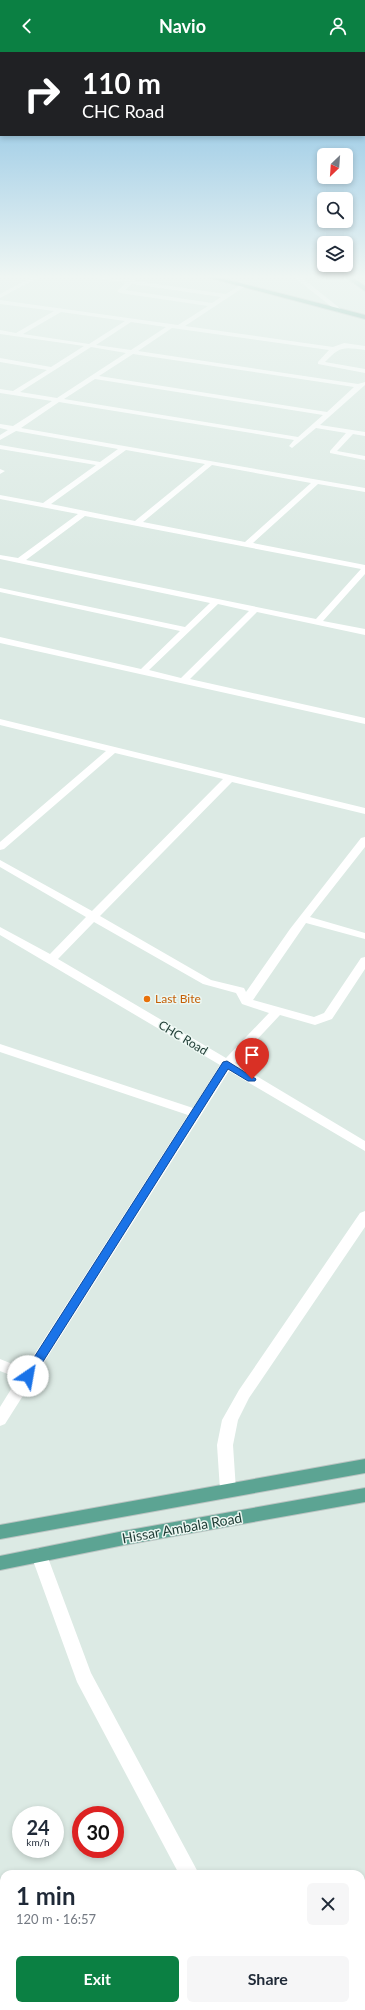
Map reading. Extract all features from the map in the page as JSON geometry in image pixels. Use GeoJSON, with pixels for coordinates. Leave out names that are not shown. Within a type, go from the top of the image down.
{"type":"FeatureCollection","features":[{"type":"Feature","properties":{"kind":"main road"},"geometry":{"type":"LineString","coordinates":[[0,1532],[365,1466]]}},
{"type":"Feature","properties":{"kind":"main road","name":"Hissar Ambala Road"},"geometry":{"type":"LineString","coordinates":[[0,1563],[365,1495]]}},
{"type":"Feature","properties":{"kind":"street"},"geometry":{"type":"LineString","coordinates":[[0,438],[107,368]]}},
{"type":"Feature","properties":{"kind":"street"},"geometry":{"type":"LineString","coordinates":[[241,368],[359,386]]}},
{"type":"Feature","properties":{"kind":"street"},"geometry":{"type":"LineString","coordinates":[[350,368],[365,371]]}},
{"type":"Feature","properties":{"kind":"street"},"geometry":{"type":"LineString","coordinates":[[14,393],[54,369]]}},
{"type":"Feature","properties":{"kind":"street"},"geometry":{"type":"LineString","coordinates":[[94,377],[329,414]]}},
{"type":"Feature","properties":{"kind":"street"},"geometry":{"type":"LineString","coordinates":[[292,446],[365,381]]}},
{"type":"Feature","properties":{"kind":"street"},"geometry":{"type":"LineString","coordinates":[[0,390],[300,439]]}},
{"type":"Feature","properties":{"kind":"street"},"geometry":{"type":"LineString","coordinates":[[0,426],[365,490]]}},
{"type":"Feature","properties":{"kind":"street"},"geometry":{"type":"LineString","coordinates":[[314,426],[365,434]]}},
{"type":"Feature","properties":{"kind":"street"},"geometry":{"type":"LineString","coordinates":[[351,432],[332,452],[365,458]]}},
{"type":"Feature","properties":{"kind":"street"},"geometry":{"type":"LineString","coordinates":[[0,446],[102,464]]}},
{"type":"Feature","properties":{"kind":"street"},"geometry":{"type":"LineString","coordinates":[[46,505],[124,448]]}},
{"type":"Feature","properties":{"kind":"street"},"geometry":{"type":"LineString","coordinates":[[137,523],[211,463]]}},
{"type":"Feature","properties":{"kind":"street"},"geometry":{"type":"LineString","coordinates":[[247,544],[316,482]]}},
{"type":"Feature","properties":{"kind":"street"},"geometry":{"type":"LineString","coordinates":[[0,496],[365,568]]}},
{"type":"Feature","properties":{"kind":"street"},"geometry":{"type":"LineString","coordinates":[[20,562],[84,513]]}},
{"type":"Feature","properties":{"kind":"street"},"geometry":{"type":"LineString","coordinates":[[0,557],[365,632]]}},
{"type":"Feature","properties":{"kind":"street"},"geometry":{"type":"LineString","coordinates":[[317,622],[365,568]]}},
{"type":"Feature","properties":{"kind":"street"},"geometry":{"type":"LineString","coordinates":[[0,590],[186,630]]}},
{"type":"Feature","properties":{"kind":"street"},"geometry":{"type":"LineString","coordinates":[[142,672],[216,602]]}},
{"type":"Feature","properties":{"kind":"street"},"geometry":{"type":"LineString","coordinates":[[183,681],[254,610]]}},
{"type":"Feature","properties":{"kind":"street"},"geometry":{"type":"LineString","coordinates":[[0,640],[365,721]]}},
{"type":"Feature","properties":{"kind":"street"},"geometry":{"type":"LineString","coordinates":[[0,722],[365,811]]}},
{"type":"Feature","properties":{"kind":"street"},"geometry":{"type":"LineString","coordinates":[[0,847],[113,750]]}},
{"type":"Feature","properties":{"kind":"street"},"geometry":{"type":"LineString","coordinates":[[50,959],[230,778]]}},
{"type":"Feature","properties":{"kind":"street"},"geometry":{"type":"LineString","coordinates":[[246,1001],[304,919],[365,840]]}},
{"type":"Feature","properties":{"kind":"street"},"geometry":{"type":"LineString","coordinates":[[0,863],[207,982],[240,991],[246,1001],[254,1006],[315,1021],[322,1019],[328,1016],[365,960]]}},
{"type":"Feature","properties":{"kind":"street"},"geometry":{"type":"LineString","coordinates":[[304,919],[365,936]]}},
{"type":"Feature","properties":{"kind":"street","name":"CHC Road"},"geometry":{"type":"LineString","coordinates":[[0,930],[227,1064],[365,1148]]}},
{"type":"Feature","properties":{"kind":"street"},"geometry":{"type":"LineString","coordinates":[[0,1420],[227,1064],[277,1011]]}},
{"type":"Feature","properties":{"kind":"street"},"geometry":{"type":"LineString","coordinates":[[0,1048],[195,1113]]}},
{"type":"Feature","properties":{"kind":"street"},"geometry":{"type":"LineString","coordinates":[[228,1490],[225,1445],[230,1420],[244,1394],[365,1216]]}},
{"type":"Feature","properties":{"kind":"street"},"geometry":{"type":"LineString","coordinates":[[0,1365],[28,1376]]}},
{"type":"Feature","properties":{"kind":"street"},"geometry":{"type":"LineString","coordinates":[[39,1555],[83,1676],[187,1870]]}},
{"type":"Feature","properties":{"kind":"place","name":"Last Bite"},"geometry":{"type":"Point","coordinates":[147,999]}},
{"type":"Feature","properties":{"kind":"route"},"geometry":{"type":"LineString","coordinates":[[28,1376],[227,1064],[252,1079]]}}]}
